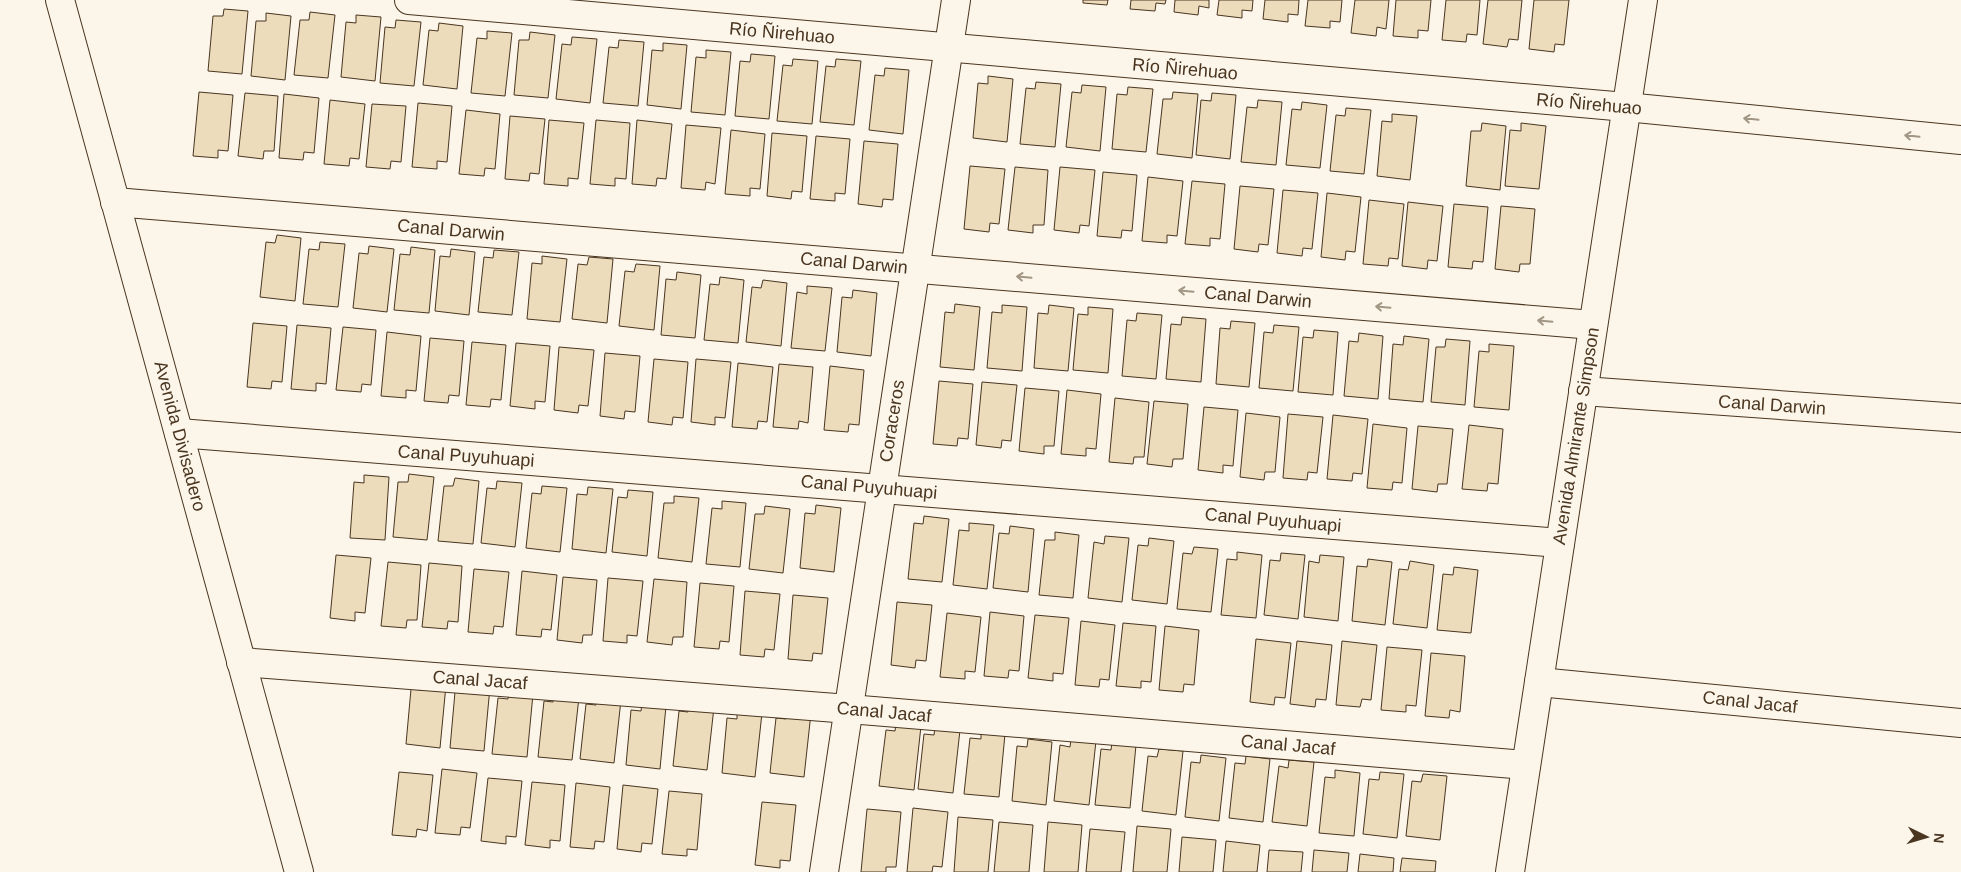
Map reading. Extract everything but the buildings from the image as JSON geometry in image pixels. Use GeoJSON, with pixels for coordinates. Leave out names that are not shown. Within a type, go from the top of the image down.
{"type":"FeatureCollection","features":[{"type":"Feature","properties":{"kind":"street","name":"Avenida Divisadero"},"geometry":{"type":"LineString","coordinates":[[60,0],[241,662],[302,872]]}},
{"type":"Feature","properties":{"kind":"street","name":"Río Ñirehuao"},"geometry":{"type":"LineString","coordinates":[[409,0],[1626,107],[1961,140]]}},
{"type":"Feature","properties":{"kind":"street","name":"Coraceros"},"geometry":{"type":"LineString","coordinates":[[824,872],[956,0]]}},
{"type":"Feature","properties":{"kind":"street","name":"Avenida Almirante Simpson"},"geometry":{"type":"LineString","coordinates":[[1510,872],[1643,0]]}},
{"type":"Feature","properties":{"kind":"street","name":"Canal Darwin"},"geometry":{"type":"LineString","coordinates":[[115,202],[1593,325]]}},
{"type":"Feature","properties":{"kind":"street","name":"Canal Darwin"},"geometry":{"type":"LineString","coordinates":[[1583,392],[1961,418]]}},
{"type":"Feature","properties":{"kind":"street","name":"Canal Puyuhuapi"},"geometry":{"type":"LineString","coordinates":[[179,433],[1560,544]]}},
{"type":"Feature","properties":{"kind":"street","name":"Canal Jacaf"},"geometry":{"type":"LineString","coordinates":[[241,662],[1526,764]]}},
{"type":"Feature","properties":{"kind":"street","name":"Canal Jacaf"},"geometry":{"type":"LineString","coordinates":[[1539,682],[1961,723]]}}]}
